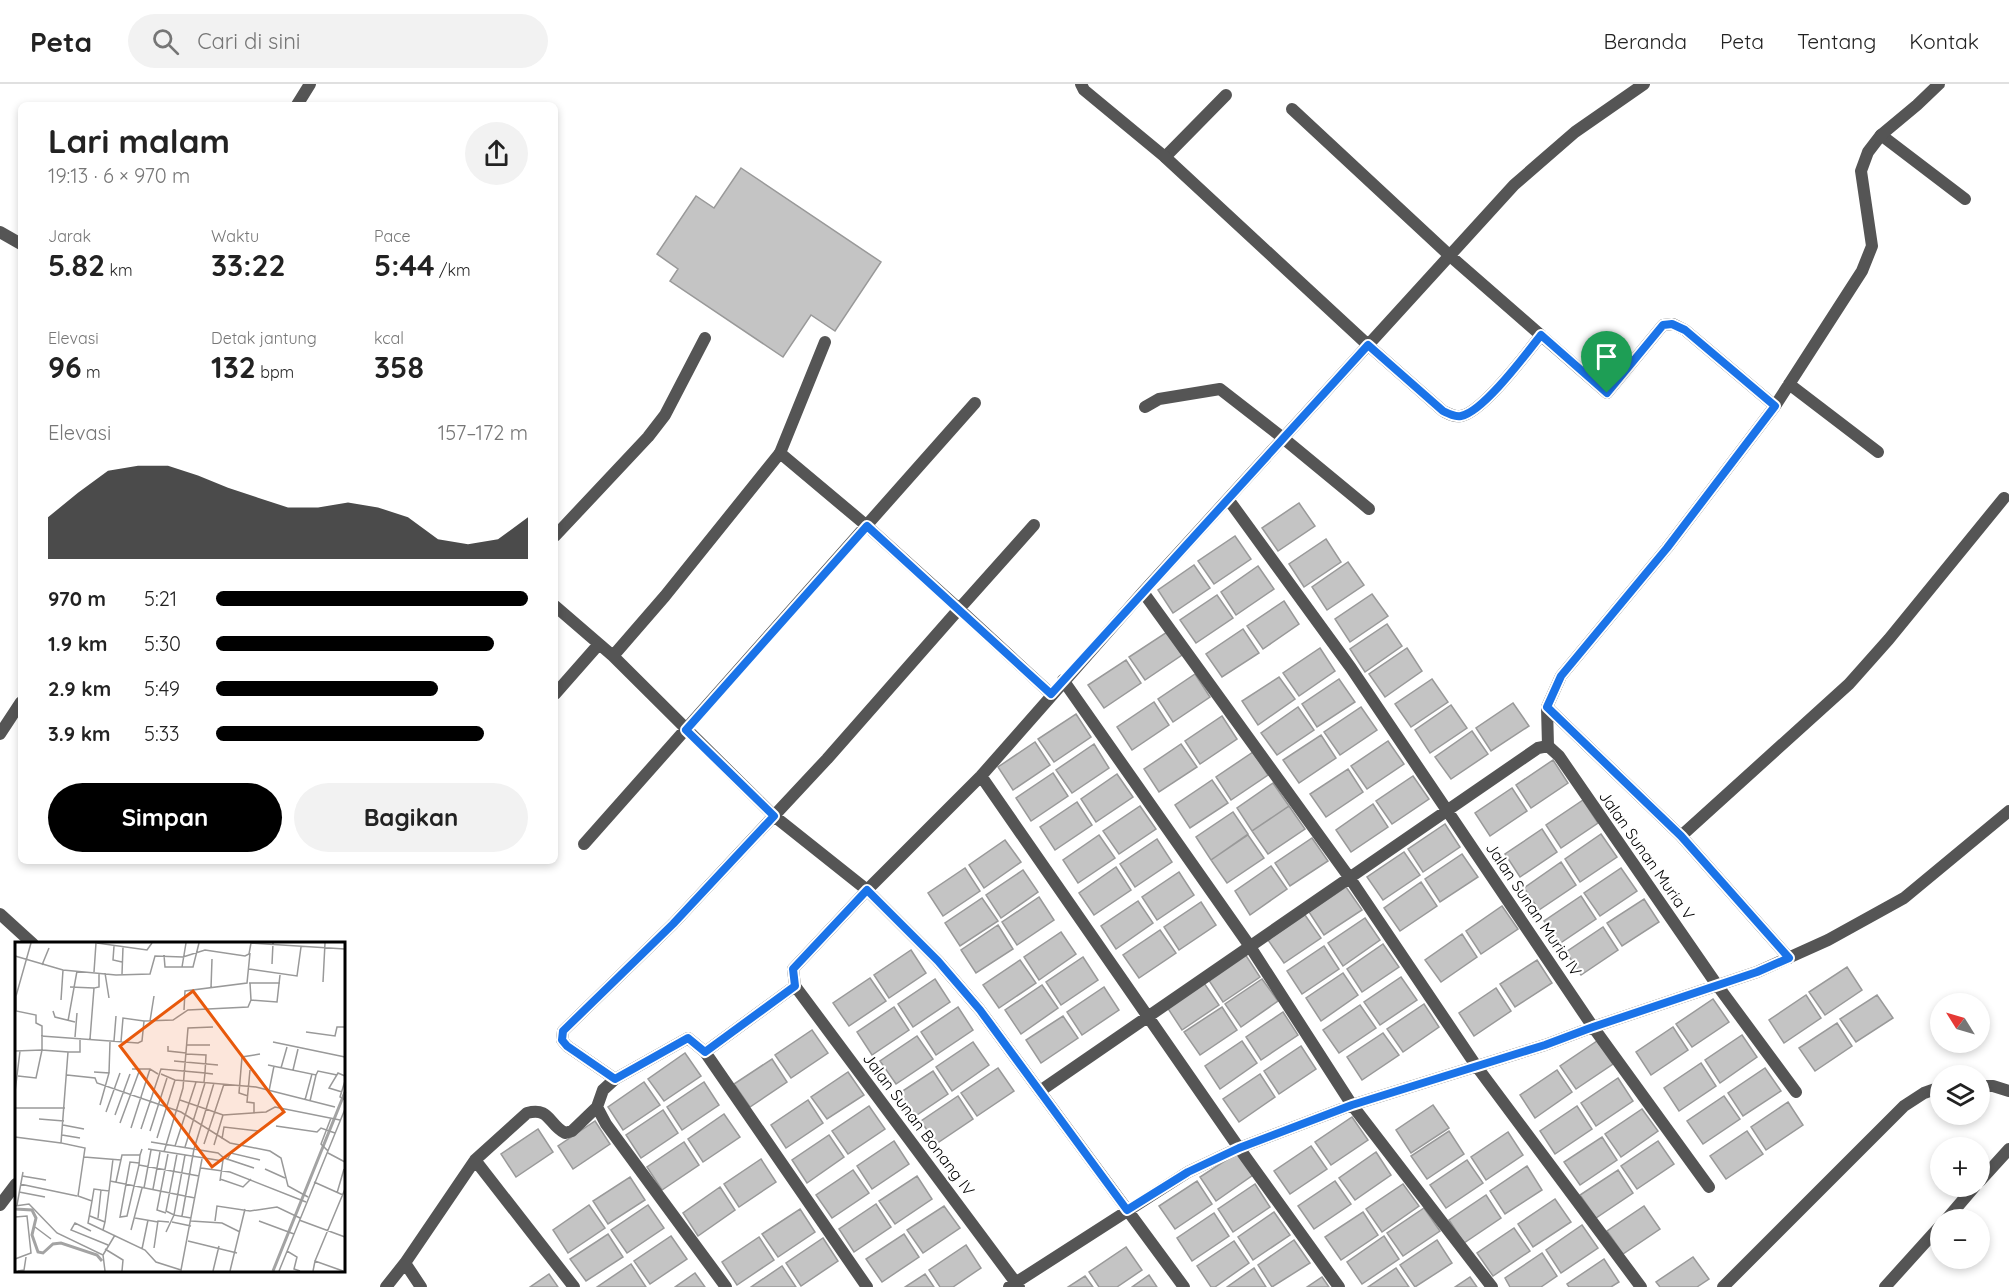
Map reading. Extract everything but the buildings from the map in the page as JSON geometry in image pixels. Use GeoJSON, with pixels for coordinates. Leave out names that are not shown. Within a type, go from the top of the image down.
{"type":"FeatureCollection","features":[{"type":"Feature","properties":{"kind":"street"},"geometry":{"type":"LineString","coordinates":[[299,102],[310,84]]}},
{"type":"Feature","properties":{"kind":"street"},"geometry":{"type":"LineString","coordinates":[[1081,84],[1084,90],[1165,157],[1368,345],[1443,411],[1453,416],[1462,416],[1472,411],[1489,396],[1541,335]]}},
{"type":"Feature","properties":{"kind":"street"},"geometry":{"type":"LineString","coordinates":[[705,1052],[795,986],[793,969],[867,890],[981,776],[1063,680],[1514,185],[1575,132],[1644,84]]}},
{"type":"Feature","properties":{"kind":"street"},"geometry":{"type":"LineString","coordinates":[[1040,1090],[1538,748],[1548,746],[1547,707],[1561,676],[1667,548],[1775,406],[1862,271],[1872,246],[1861,171],[1868,152],[1881,135],[1939,84]]}},
{"type":"Feature","properties":{"kind":"street"},"geometry":{"type":"LineString","coordinates":[[1165,157],[1226,95]]}},
{"type":"Feature","properties":{"kind":"street"},"geometry":{"type":"LineString","coordinates":[[1292,109],[1449,255],[1607,393],[1663,325],[1672,324],[1685,330],[1775,406]]}},
{"type":"Feature","properties":{"kind":"street"},"geometry":{"type":"LineString","coordinates":[[1881,135],[1965,199]]}},
{"type":"Feature","properties":{"kind":"street"},"geometry":{"type":"LineString","coordinates":[[0,232],[18,242]]}},
{"type":"Feature","properties":{"kind":"street"},"geometry":{"type":"LineString","coordinates":[[558,533],[648,437],[665,415],[705,338]]}},
{"type":"Feature","properties":{"kind":"street"},"geometry":{"type":"LineString","coordinates":[[613,656],[665,596],[780,453],[825,342]]}},
{"type":"Feature","properties":{"kind":"street"},"geometry":{"type":"LineString","coordinates":[[1789,384],[1878,452]]}},
{"type":"Feature","properties":{"kind":"street"},"geometry":{"type":"LineString","coordinates":[[1145,407],[1159,399],[1220,389],[1369,509]]}},
{"type":"Feature","properties":{"kind":"street"},"geometry":{"type":"LineString","coordinates":[[584,844],[975,403]]}},
{"type":"Feature","properties":{"kind":"street"},"geometry":{"type":"LineString","coordinates":[[780,453],[867,526],[1051,694]]}},
{"type":"Feature","properties":{"kind":"street"},"geometry":{"type":"LineString","coordinates":[[1681,836],[1849,684],[1889,639],[2004,498]]}},
{"type":"Feature","properties":{"kind":"street","name":"Jalan Sunan Muria IV"},"geometry":{"type":"LineString","coordinates":[[1228,499],[1351,668],[1593,1027],[1709,1187]]}},
{"type":"Feature","properties":{"kind":"street"},"geometry":{"type":"LineString","coordinates":[[615,1079],[567,1046],[562,1040],[563,1031],[673,924],[774,816],[906,671],[1034,525]]}},
{"type":"Feature","properties":{"kind":"street"},"geometry":{"type":"LineString","coordinates":[[1143,592],[1348,877],[1477,1067],[1641,1287]]}},
{"type":"Feature","properties":{"kind":"street"},"geometry":{"type":"LineString","coordinates":[[558,609],[613,656],[774,816],[867,890],[938,961],[980,1010],[1184,1287]]}},
{"type":"Feature","properties":{"kind":"street"},"geometry":{"type":"LineString","coordinates":[[558,691],[599,644]]}},
{"type":"Feature","properties":{"kind":"street"},"geometry":{"type":"LineString","coordinates":[[1063,680],[1249,945],[1352,1105],[1492,1287]]}},
{"type":"Feature","properties":{"kind":"street"},"geometry":{"type":"LineString","coordinates":[[0,734],[18,707]]}},
{"type":"Feature","properties":{"kind":"street"},"geometry":{"type":"LineString","coordinates":[[1547,707],[1681,836],[1789,958]]}},
{"type":"Feature","properties":{"kind":"street","name":"Jalan Sunan Muria V"},"geometry":{"type":"LineString","coordinates":[[1548,746],[1559,756],[1717,985],[1796,1092]]}},
{"type":"Feature","properties":{"kind":"street"},"geometry":{"type":"LineString","coordinates":[[981,776],[1239,1148],[1339,1287]]}},
{"type":"Feature","properties":{"kind":"street"},"geometry":{"type":"LineString","coordinates":[[1015,1286],[1127,1210],[1188,1172],[1239,1148],[1352,1105],[1545,1045],[1757,972],[1828,940],[1904,898],[2009,811]]}},
{"type":"Feature","properties":{"kind":"street"},"geometry":{"type":"LineString","coordinates":[[0,914],[31,942]]}},
{"type":"Feature","properties":{"kind":"street","name":"Jalan Sunan Bonang IV"},"geometry":{"type":"LineString","coordinates":[[795,986],[1015,1286]]}},
{"type":"Feature","properties":{"kind":"street"},"geometry":{"type":"LineString","coordinates":[[386,1287],[475,1160],[527,1113],[536,1111],[544,1113],[565,1133],[572,1131],[597,1107],[603,1090],[615,1079],[688,1038],[705,1052],[867,1287]]}},
{"type":"Feature","properties":{"kind":"street"},"geometry":{"type":"LineString","coordinates":[[1990,1086],[2009,1091]]}},
{"type":"Feature","properties":{"kind":"street"},"geometry":{"type":"LineString","coordinates":[[1723,1287],[1904,1106],[1930,1091]]}},
{"type":"Feature","properties":{"kind":"street"},"geometry":{"type":"LineString","coordinates":[[597,1107],[606,1124],[726,1287]]}},
{"type":"Feature","properties":{"kind":"street"},"geometry":{"type":"LineString","coordinates":[[1990,1170],[2009,1149]]}},
{"type":"Feature","properties":{"kind":"street"},"geometry":{"type":"LineString","coordinates":[[475,1160],[574,1287]]}},
{"type":"Feature","properties":{"kind":"street"},"geometry":{"type":"LineString","coordinates":[[0,1205],[15,1185]]}},
{"type":"Feature","properties":{"kind":"street"},"geometry":{"type":"LineString","coordinates":[[1956,1209],[1966,1197]]}},
{"type":"Feature","properties":{"kind":"street"},"geometry":{"type":"LineString","coordinates":[[1885,1287],[1930,1237]]}},
{"type":"Feature","properties":{"kind":"street"},"geometry":{"type":"LineString","coordinates":[[405,1263],[421,1287]]}},
{"type":"Feature","properties":{"kind":"route"},"geometry":{"type":"LineString","coordinates":[[1672,324],[1685,330],[1775,406],[1667,548],[1561,676],[1547,707],[1681,836],[1789,958],[1757,972],[1545,1045],[1352,1105],[1239,1148],[1188,1172],[1127,1210],[980,1010],[938,961],[867,890],[793,969],[795,986],[705,1052],[688,1038],[615,1079],[567,1046],[562,1040],[563,1031],[673,924],[774,816],[686,730],[867,526],[1051,694],[1368,345],[1430,401],[1453,416],[1462,416],[1482,403],[1541,335],[1607,393],[1663,325],[1672,324]]}}]}
